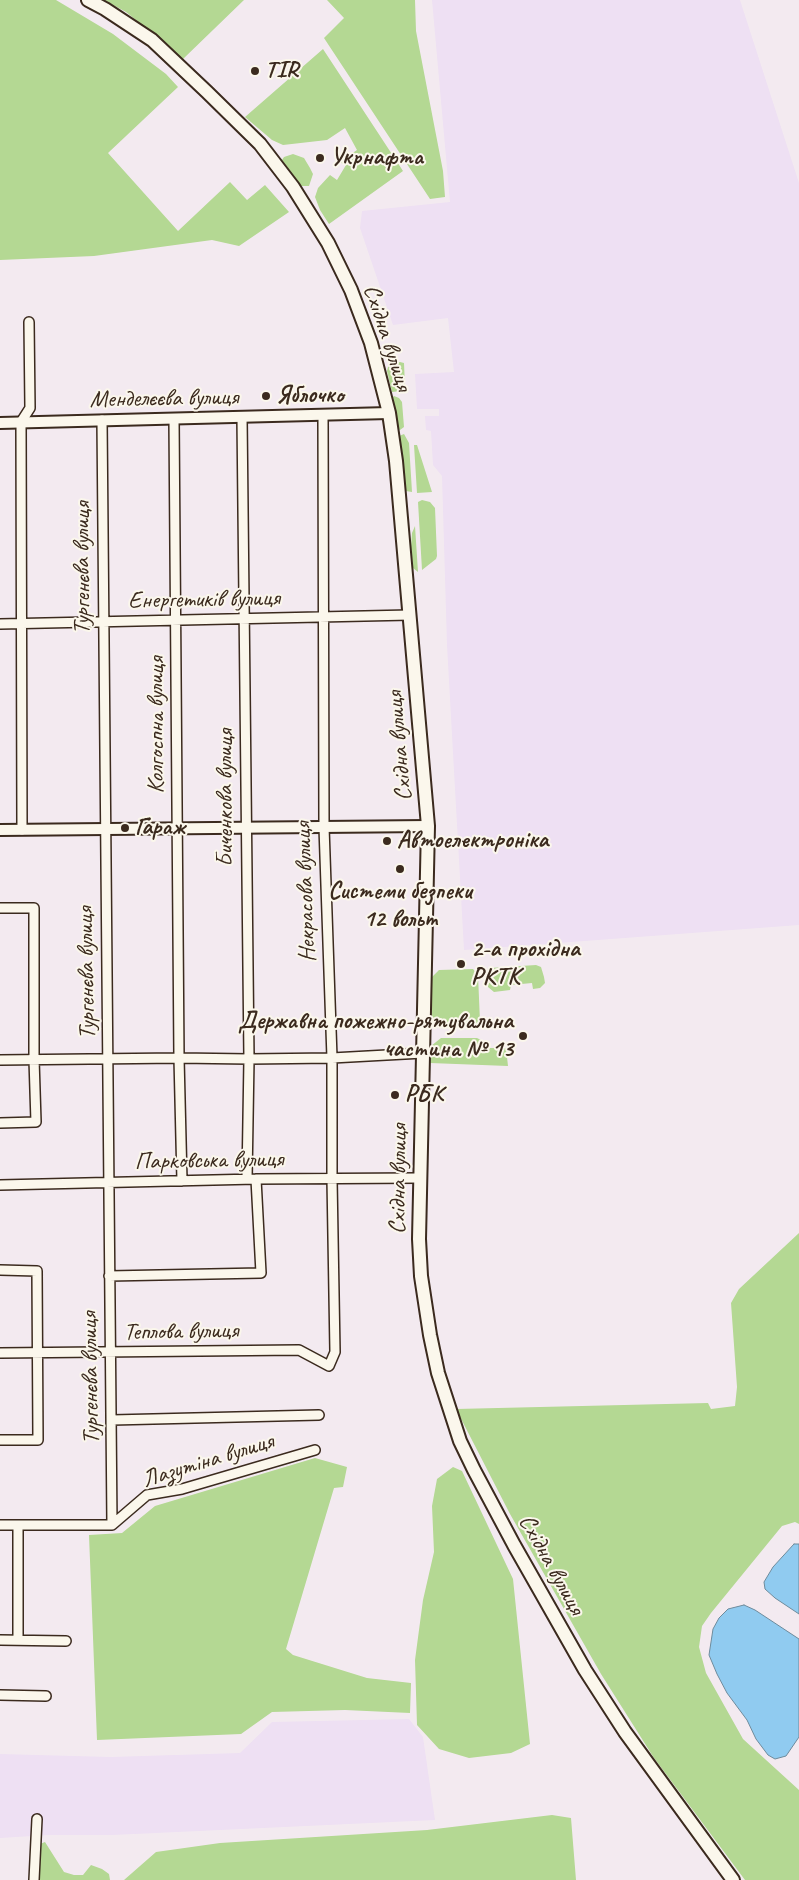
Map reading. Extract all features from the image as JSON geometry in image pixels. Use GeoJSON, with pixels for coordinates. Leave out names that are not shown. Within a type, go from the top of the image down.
{"type":"FeatureCollection","features":[{"type":"Feature","properties":{"kind":"main road","name":"Східна вулиця"},"geometry":{"type":"LineString","coordinates":[[88,0],[152,40],[260,144],[293,187],[328,243],[351,290],[371,343],[389,413],[396,461],[428,826],[420,1178],[421,1276],[430,1335],[447,1403],[460,1442],[514,1545],[585,1670],[625,1732],[733,1880]]}},
{"type":"Feature","properties":{"kind":"street"},"geometry":{"type":"LineString","coordinates":[[22,830],[20,422],[30,408],[28,322]]}},
{"type":"Feature","properties":{"kind":"street","name":"Менделєєва вулиця"},"geometry":{"type":"LineString","coordinates":[[0,423],[389,413]]}},
{"type":"Feature","properties":{"kind":"street","name":"Некрасова вулиця"},"geometry":{"type":"LineString","coordinates":[[323,415],[324,827],[332,1058],[335,1352],[329,1366]]}},
{"type":"Feature","properties":{"kind":"street","name":"Биченкова вулиця"},"geometry":{"type":"LineString","coordinates":[[109,1276],[261,1273],[252,1179],[249,1060],[242,417]]}},
{"type":"Feature","properties":{"kind":"street","name":"Колгоспна вулиця"},"geometry":{"type":"LineString","coordinates":[[174,419],[179,1058],[182,1181]]}},
{"type":"Feature","properties":{"kind":"street","name":"Тургенєва вулиця"},"geometry":{"type":"LineString","coordinates":[[102,420],[112,1525]]}},
{"type":"Feature","properties":{"kind":"street","name":"Енергетиків вулиця"},"geometry":{"type":"LineString","coordinates":[[0,624],[410,615]]}},
{"type":"Feature","properties":{"kind":"street"},"geometry":{"type":"LineString","coordinates":[[0,830],[428,826]]}},
{"type":"Feature","properties":{"kind":"street"},"geometry":{"type":"LineString","coordinates":[[0,908],[34,908],[36,1122],[0,1123]]}},
{"type":"Feature","properties":{"kind":"street"},"geometry":{"type":"LineString","coordinates":[[0,1060],[179,1058],[249,1060],[332,1058],[423,1052]]}},
{"type":"Feature","properties":{"kind":"street","name":"Парковська вулиця"},"geometry":{"type":"LineString","coordinates":[[0,1185],[252,1179],[420,1178]]}},
{"type":"Feature","properties":{"kind":"street"},"geometry":{"type":"LineString","coordinates":[[0,1270],[37,1271],[38,1440],[0,1440]]}},
{"type":"Feature","properties":{"kind":"street","name":"Теплова вулиця"},"geometry":{"type":"LineString","coordinates":[[0,1353],[299,1350],[329,1366]]}},
{"type":"Feature","properties":{"kind":"street"},"geometry":{"type":"LineString","coordinates":[[112,1420],[319,1415]]}},
{"type":"Feature","properties":{"kind":"street","name":"Лазутіна вулиця"},"geometry":{"type":"LineString","coordinates":[[112,1525],[147,1495],[182,1489],[315,1450]]}},
{"type":"Feature","properties":{"kind":"street"},"geometry":{"type":"LineString","coordinates":[[0,1525],[112,1525]]}},
{"type":"Feature","properties":{"kind":"street"},"geometry":{"type":"LineString","coordinates":[[18,1525],[18,1640]]}},
{"type":"Feature","properties":{"kind":"street"},"geometry":{"type":"LineString","coordinates":[[0,1640],[66,1641]]}},
{"type":"Feature","properties":{"kind":"street"},"geometry":{"type":"LineString","coordinates":[[0,1695],[46,1696]]}},
{"type":"Feature","properties":{"kind":"street"},"geometry":{"type":"LineString","coordinates":[[34,1880],[37,1818]]}},
{"type":"Feature","properties":{"kind":"shaded area"},"geometry":{"type":"Polygon","coordinates":[[[432,0],[740,0],[799,183],[799,925],[464,950],[447,645],[442,476],[433,465],[431,431],[426,430],[425,416],[439,416],[439,409],[417,409],[415,374],[454,372],[448,318],[393,325],[360,228],[362,211],[450,202],[432,0]]]}},
{"type":"Feature","properties":{"kind":"shaded area"},"geometry":{"type":"Polygon","coordinates":[[[409,1719],[423,1737],[435,1820],[113,1835],[49,1835],[0,1838],[0,1754],[111,1757],[240,1753],[272,1722],[409,1719]]]}},
{"type":"Feature","properties":{"kind":"green space"},"geometry":{"type":"Polygon","coordinates":[[[0,0],[56,0],[113,34],[166,74],[178,87],[108,153],[178,231],[230,182],[247,200],[265,185],[289,212],[239,246],[212,240],[94,256],[0,260],[0,0]]]}},
{"type":"Feature","properties":{"kind":"green space"},"geometry":{"type":"Polygon","coordinates":[[[104,0],[244,0],[183,59],[126,12],[104,0]]]}},
{"type":"Feature","properties":{"kind":"green space"},"geometry":{"type":"Polygon","coordinates":[[[327,0],[415,0],[416,31],[443,171],[445,197],[430,199],[324,38],[344,18],[327,0]]]}},
{"type":"Feature","properties":{"kind":"green space"},"geometry":{"type":"Polygon","coordinates":[[[323,49],[403,171],[329,224],[320,210],[315,197],[318,188],[330,175],[337,180],[346,165],[339,162],[357,150],[345,128],[327,140],[283,145],[272,140],[245,117],[323,49]]]}},
{"type":"Feature","properties":{"kind":"green space"},"geometry":{"type":"Polygon","coordinates":[[[293,154],[304,158],[313,174],[309,186],[301,186],[282,160],[284,157],[293,154]]]}},
{"type":"Feature","properties":{"kind":"green space"},"geometry":{"type":"Polygon","coordinates":[[[400,362],[404,363],[405,387],[401,391],[392,392],[387,371],[388,367],[400,362]]]}},
{"type":"Feature","properties":{"kind":"green space"},"geometry":{"type":"Polygon","coordinates":[[[394,396],[402,402],[404,427],[400,430],[397,428],[394,396]]]}},
{"type":"Feature","properties":{"kind":"green space"},"geometry":{"type":"Polygon","coordinates":[[[404,434],[409,443],[412,492],[406,491],[404,485],[399,436],[404,434]]]}},
{"type":"Feature","properties":{"kind":"green space"},"geometry":{"type":"Polygon","coordinates":[[[414,445],[417,445],[432,492],[417,493],[414,445]]]}},
{"type":"Feature","properties":{"kind":"green space"},"geometry":{"type":"Polygon","coordinates":[[[422,500],[430,502],[435,508],[437,556],[436,559],[422,570],[418,502],[422,500]]]}},
{"type":"Feature","properties":{"kind":"green space"},"geometry":{"type":"Polygon","coordinates":[[[415,526],[418,572],[413,568],[411,547],[412,533],[415,526]]]}},
{"type":"Feature","properties":{"kind":"green space"},"geometry":{"type":"Polygon","coordinates":[[[536,965],[541,967],[544,977],[545,983],[540,988],[533,989],[532,983],[511,985],[510,990],[494,992],[488,987],[487,971],[490,968],[536,965]]]}},
{"type":"Feature","properties":{"kind":"green space"},"geometry":{"type":"Polygon","coordinates":[[[473,969],[478,975],[480,1022],[477,1027],[439,1026],[432,1020],[432,977],[439,970],[473,969]]]}},
{"type":"Feature","properties":{"kind":"green space"},"geometry":{"type":"Polygon","coordinates":[[[441,1038],[477,1038],[481,1040],[483,1048],[506,1048],[508,1066],[430,1063],[431,1046],[441,1038]]]}},
{"type":"Feature","properties":{"kind":"green space"},"geometry":{"type":"Polygon","coordinates":[[[799,1233],[799,1524],[795,1522],[782,1526],[711,1613],[702,1626],[699,1647],[706,1673],[743,1739],[799,1790],[799,1880],[745,1880],[654,1758],[601,1674],[510,1514],[456,1409],[708,1403],[711,1409],[735,1406],[737,1387],[731,1303],[739,1289],[799,1233]]]}},
{"type":"Feature","properties":{"kind":"green space"},"geometry":{"type":"Polygon","coordinates":[[[315,1458],[347,1467],[343,1487],[334,1488],[286,1649],[293,1655],[367,1678],[411,1683],[410,1713],[345,1710],[272,1712],[241,1734],[97,1740],[89,1535],[122,1533],[155,1506],[315,1458]]]}},
{"type":"Feature","properties":{"kind":"green space"},"geometry":{"type":"Polygon","coordinates":[[[453,1467],[462,1471],[513,1579],[530,1744],[511,1753],[469,1758],[439,1749],[417,1725],[415,1660],[423,1600],[434,1552],[432,1506],[437,1479],[453,1467]]]}},
{"type":"Feature","properties":{"kind":"green space"},"geometry":{"type":"Polygon","coordinates":[[[552,1815],[571,1818],[576,1880],[124,1880],[156,1852],[220,1843],[427,1830],[552,1815]]]}},
{"type":"Feature","properties":{"kind":"green space"},"geometry":{"type":"Polygon","coordinates":[[[45,1842],[64,1872],[83,1875],[91,1865],[109,1874],[110,1880],[38,1880],[40,1844],[45,1842]]]}},
{"type":"Feature","properties":{"kind":"water"},"geometry":{"type":"Polygon","coordinates":[[[794,1544],[799,1544],[799,1614],[765,1589],[764,1582],[773,1567],[794,1544]]]}},
{"type":"Feature","properties":{"kind":"water"},"geometry":{"type":"Polygon","coordinates":[[[744,1605],[755,1610],[799,1639],[799,1737],[786,1756],[775,1759],[768,1755],[756,1739],[747,1720],[727,1693],[709,1655],[713,1629],[719,1618],[728,1609],[744,1605]]]}},
{"type":"Feature","properties":{"kind":"place","name":"TIR"},"geometry":{"type":"Point","coordinates":[255,71]}},
{"type":"Feature","properties":{"kind":"place","name":"Укрнафта"},"geometry":{"type":"Point","coordinates":[320,158]}},
{"type":"Feature","properties":{"kind":"place","name":"Яблочко"},"geometry":{"type":"Point","coordinates":[266,396]}},
{"type":"Feature","properties":{"kind":"place","name":"Гараж"},"geometry":{"type":"Point","coordinates":[125,828]}},
{"type":"Feature","properties":{"kind":"place","name":"Автоелектроніка"},"geometry":{"type":"Point","coordinates":[387,841]}},
{"type":"Feature","properties":{"kind":"place","name":"Системи безпеки 12 вольт"},"geometry":{"type":"Point","coordinates":[400,869]}},
{"type":"Feature","properties":{"kind":"place","name":"2-а прохідна РКТК"},"geometry":{"type":"Point","coordinates":[461,964]}},
{"type":"Feature","properties":{"kind":"place","name":"Державна пожежно-рятувальна частина № 13"},"geometry":{"type":"Point","coordinates":[523,1036]}},
{"type":"Feature","properties":{"kind":"place","name":"РБК"},"geometry":{"type":"Point","coordinates":[395,1095]}}]}
